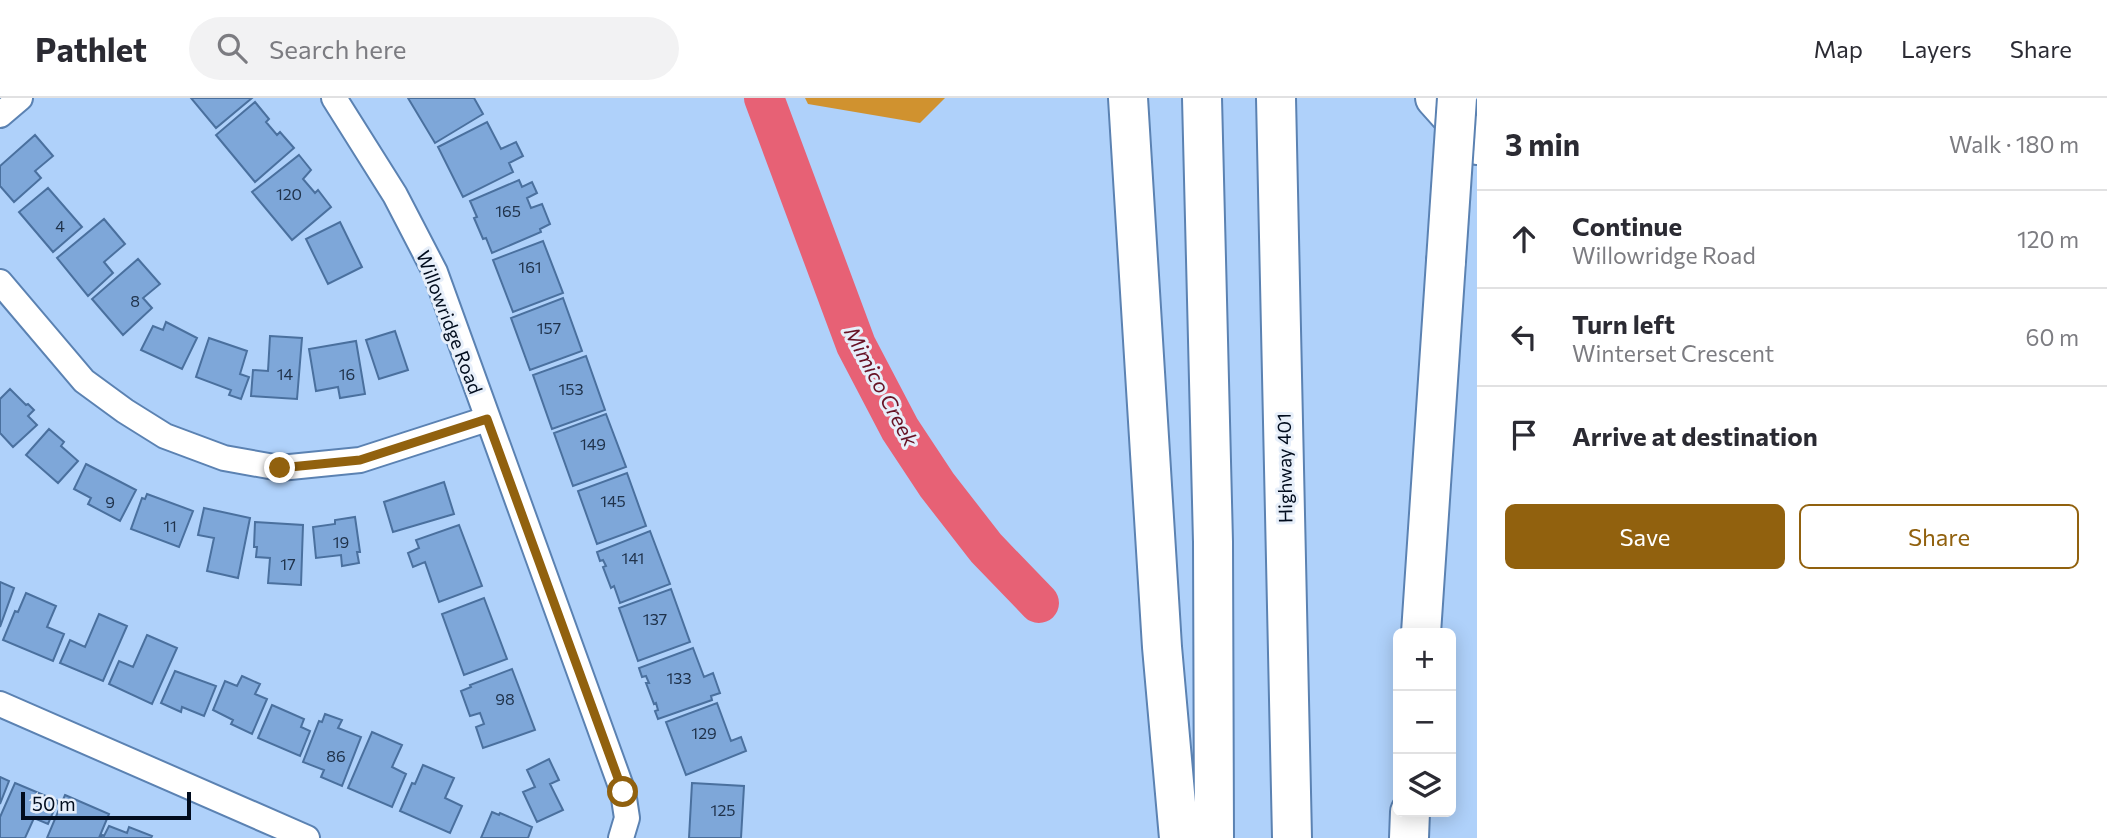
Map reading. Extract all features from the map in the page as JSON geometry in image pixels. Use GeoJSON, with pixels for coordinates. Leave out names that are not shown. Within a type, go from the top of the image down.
{"type":"FeatureCollection","features":[{"type":"Feature","properties":{"kind":"highway"},"geometry":{"type":"LineString","coordinates":[[1128,98],[1162,647],[1179,838]]}},
{"type":"Feature","properties":{"kind":"highway"},"geometry":{"type":"LineString","coordinates":[[1202,98],[1213,541],[1214,838]]}},
{"type":"Feature","properties":{"kind":"highway","name":"Highway 401"},"geometry":{"type":"LineString","coordinates":[[1276,98],[1292,838]]}},
{"type":"Feature","properties":{"kind":"highway"},"geometry":{"type":"LineString","coordinates":[[1435,98],[1477,145]]}},
{"type":"Feature","properties":{"kind":"highway"},"geometry":{"type":"LineString","coordinates":[[1421,628],[1457,98]]}},
{"type":"Feature","properties":{"kind":"highway"},"geometry":{"type":"LineString","coordinates":[[1409,838],[1410,817]]}},
{"type":"Feature","properties":{"kind":"street"},"geometry":{"type":"LineString","coordinates":[[0,115],[20,98]]}},
{"type":"Feature","properties":{"kind":"street","name":"Willowridge Road"},"geometry":{"type":"LineString","coordinates":[[334,98],[395,195],[435,272],[623,792],[627,818],[621,838]]}},
{"type":"Feature","properties":{"kind":"street"},"geometry":{"type":"LineString","coordinates":[[0,282],[83,381],[165,436],[224,458],[280,468],[360,460],[487,419]]}},
{"type":"Feature","properties":{"kind":"street"},"geometry":{"type":"LineString","coordinates":[[0,704],[307,838]]}},
{"type":"Feature","properties":{"kind":"shaded area"},"geometry":{"type":"Polygon","coordinates":[[[805,98],[945,98],[920,123],[808,104],[805,98]]]}},
{"type":"Feature","properties":{"kind":"building"},"geometry":{"type":"Polygon","coordinates":[[[191,98],[252,98],[216,128],[191,98]]]}},
{"type":"Feature","properties":{"kind":"building"},"geometry":{"type":"Polygon","coordinates":[[[408,98],[474,98],[483,114],[435,143],[408,98]]]}},
{"type":"Feature","properties":{"kind":"building"},"geometry":{"type":"Polygon","coordinates":[[[255,102],[269,119],[266,122],[277,135],[280,132],[294,148],[255,182],[216,135],[255,102]]]}},
{"type":"Feature","properties":{"kind":"building"},"geometry":{"type":"Polygon","coordinates":[[[487,122],[501,149],[516,142],[523,156],[509,163],[513,172],[463,197],[438,147],[487,122]]]}},
{"type":"Feature","properties":{"kind":"building"},"geometry":{"type":"Polygon","coordinates":[[[35,135],[53,156],[35,171],[41,178],[14,202],[0,186],[0,166],[35,135]]]}},
{"type":"Feature","properties":{"kind":"building"},"geometry":{"type":"Polygon","coordinates":[[[299,155],[311,170],[303,179],[315,193],[318,190],[331,207],[292,240],[252,192],[299,155]]]}},
{"type":"Feature","properties":{"kind":"building"},"geometry":{"type":"Polygon","coordinates":[[[519,180],[522,187],[532,182],[537,193],[527,198],[531,208],[542,204],[550,224],[540,229],[541,232],[492,253],[474,218],[477,217],[470,201],[519,180]]]}},
{"type":"Feature","properties":{"kind":"building"},"geometry":{"type":"Polygon","coordinates":[[[48,188],[82,227],[53,252],[19,212],[48,188]]]}},
{"type":"Feature","properties":{"kind":"building"},"geometry":{"type":"Polygon","coordinates":[[[104,219],[125,244],[104,262],[113,273],[88,296],[57,258],[104,219]]]}},
{"type":"Feature","properties":{"kind":"building"},"geometry":{"type":"Polygon","coordinates":[[[340,222],[362,267],[328,284],[306,239],[340,222]]]}},
{"type":"Feature","properties":{"kind":"building"},"geometry":{"type":"Polygon","coordinates":[[[543,241],[563,293],[513,312],[493,260],[543,241]]]}},
{"type":"Feature","properties":{"kind":"building"},"geometry":{"type":"Polygon","coordinates":[[[138,259],[160,284],[143,298],[152,308],[123,335],[92,299],[138,259]]]}},
{"type":"Feature","properties":{"kind":"building"},"geometry":{"type":"Polygon","coordinates":[[[563,298],[582,351],[530,370],[511,318],[563,298]]]}},
{"type":"Feature","properties":{"kind":"building"},"geometry":{"type":"Polygon","coordinates":[[[166,322],[197,338],[182,369],[141,350],[153,326],[163,330],[166,322]]]}},
{"type":"Feature","properties":{"kind":"building"},"geometry":{"type":"Polygon","coordinates":[[[395,331],[408,370],[379,379],[366,340],[395,331]]]}},
{"type":"Feature","properties":{"kind":"building"},"geometry":{"type":"Polygon","coordinates":[[[270,336],[302,338],[297,399],[251,396],[253,370],[268,371],[270,336]]]}},
{"type":"Feature","properties":{"kind":"building"},"geometry":{"type":"Polygon","coordinates":[[[209,338],[247,351],[240,374],[249,377],[241,399],[229,395],[231,390],[196,377],[209,338]]]}},
{"type":"Feature","properties":{"kind":"building"},"geometry":{"type":"Polygon","coordinates":[[[356,341],[365,394],[340,398],[338,387],[316,391],[309,349],[356,341]]]}},
{"type":"Feature","properties":{"kind":"building"},"geometry":{"type":"Polygon","coordinates":[[[586,356],[605,410],[552,429],[533,375],[586,356]]]}},
{"type":"Feature","properties":{"kind":"building"},"geometry":{"type":"Polygon","coordinates":[[[10,389],[34,410],[28,416],[37,425],[13,447],[0,433],[0,399],[10,389]]]}},
{"type":"Feature","properties":{"kind":"building"},"geometry":{"type":"Polygon","coordinates":[[[606,414],[626,467],[573,486],[554,433],[606,414]]]}},
{"type":"Feature","properties":{"kind":"building"},"geometry":{"type":"Polygon","coordinates":[[[49,429],[64,442],[61,446],[78,461],[58,483],[26,455],[49,429]]]}},
{"type":"Feature","properties":{"kind":"building"},"geometry":{"type":"Polygon","coordinates":[[[86,464],[136,490],[120,521],[88,504],[91,498],[74,489],[86,464]]]}},
{"type":"Feature","properties":{"kind":"building"},"geometry":{"type":"Polygon","coordinates":[[[627,473],[646,526],[597,544],[578,491],[627,473]]]}},
{"type":"Feature","properties":{"kind":"building"},"geometry":{"type":"Polygon","coordinates":[[[444,482],[454,514],[393,532],[384,502],[444,482]]]}},
{"type":"Feature","properties":{"kind":"building"},"geometry":{"type":"Polygon","coordinates":[[[147,494],[193,511],[179,547],[131,529],[142,498],[145,499],[147,494]]]}},
{"type":"Feature","properties":{"kind":"building"},"geometry":{"type":"Polygon","coordinates":[[[204,508],[250,518],[238,578],[207,571],[214,538],[198,535],[204,508]]]}},
{"type":"Feature","properties":{"kind":"building"},"geometry":{"type":"Polygon","coordinates":[[[355,517],[359,563],[342,566],[341,555],[316,558],[313,527],[335,524],[335,520],[355,517]]]}},
{"type":"Feature","properties":{"kind":"building"},"geometry":{"type":"Polygon","coordinates":[[[255,522],[303,525],[301,585],[268,583],[270,558],[256,557],[255,522]]]}},
{"type":"Feature","properties":{"kind":"building"},"geometry":{"type":"Polygon","coordinates":[[[459,525],[482,586],[439,602],[425,562],[413,567],[408,553],[419,548],[416,540],[459,525]]]}},
{"type":"Feature","properties":{"kind":"building"},"geometry":{"type":"Polygon","coordinates":[[[650,531],[670,584],[620,603],[603,567],[606,566],[603,560],[600,561],[597,552],[650,531]]]}},
{"type":"Feature","properties":{"kind":"building"},"geometry":{"type":"Polygon","coordinates":[[[0,582],[14,588],[0,627],[0,582]]]}},
{"type":"Feature","properties":{"kind":"building"},"geometry":{"type":"Polygon","coordinates":[[[671,589],[690,642],[638,661],[619,608],[671,589]]]}},
{"type":"Feature","properties":{"kind":"building"},"geometry":{"type":"Polygon","coordinates":[[[26,593],[56,606],[47,627],[64,634],[53,661],[3,640],[26,593]]]}},
{"type":"Feature","properties":{"kind":"building"},"geometry":{"type":"Polygon","coordinates":[[[484,598],[507,659],[464,675],[442,614],[484,598]]]}},
{"type":"Feature","properties":{"kind":"building"},"geometry":{"type":"Polygon","coordinates":[[[99,614],[127,626],[103,681],[60,663],[70,640],[85,647],[99,614]]]}},
{"type":"Feature","properties":{"kind":"building"},"geometry":{"type":"Polygon","coordinates":[[[147,635],[177,648],[152,704],[109,684],[119,661],[133,667],[147,635]]]}},
{"type":"Feature","properties":{"kind":"building"},"geometry":{"type":"Polygon","coordinates":[[[693,648],[704,677],[713,673],[720,693],[711,696],[712,700],[658,719],[656,703],[654,704],[646,683],[649,683],[646,676],[642,677],[639,668],[693,648]]]}},
{"type":"Feature","properties":{"kind":"building"},"geometry":{"type":"Polygon","coordinates":[[[512,669],[535,730],[483,748],[476,727],[484,724],[480,713],[470,716],[461,691],[512,669]]]}},
{"type":"Feature","properties":{"kind":"building"},"geometry":{"type":"Polygon","coordinates":[[[175,671],[216,686],[204,716],[182,707],[181,712],[161,703],[175,671]]]}},
{"type":"Feature","properties":{"kind":"building"},"geometry":{"type":"Polygon","coordinates":[[[242,676],[260,684],[255,694],[267,699],[252,734],[231,724],[233,720],[213,710],[225,681],[237,686],[242,676]]]}},
{"type":"Feature","properties":{"kind":"building"},"geometry":{"type":"Polygon","coordinates":[[[717,703],[731,741],[741,737],[746,751],[686,775],[666,722],[717,703]]]}},
{"type":"Feature","properties":{"kind":"building"},"geometry":{"type":"Polygon","coordinates":[[[272,705],[304,719],[301,727],[310,731],[300,756],[258,738],[272,705]]]}},
{"type":"Feature","properties":{"kind":"building"},"geometry":{"type":"Polygon","coordinates":[[[325,714],[342,720],[338,728],[361,737],[342,786],[321,777],[324,770],[303,762],[319,721],[322,722],[325,714]]]}},
{"type":"Feature","properties":{"kind":"building"},"geometry":{"type":"Polygon","coordinates":[[[372,732],[402,745],[392,767],[406,774],[392,807],[348,788],[372,732]]]}},
{"type":"Feature","properties":{"kind":"building"},"geometry":{"type":"Polygon","coordinates":[[[549,759],[559,780],[550,784],[563,810],[537,822],[523,792],[535,787],[527,770],[549,759]]]}},
{"type":"Feature","properties":{"kind":"building"},"geometry":{"type":"Polygon","coordinates":[[[423,765],[454,778],[445,798],[462,806],[450,833],[400,811],[423,765]]]}},
{"type":"Feature","properties":{"kind":"building"},"geometry":{"type":"Polygon","coordinates":[[[0,777],[9,781],[0,804],[0,777]]]}},
{"type":"Feature","properties":{"kind":"building"},"geometry":{"type":"Polygon","coordinates":[[[15,783],[58,801],[48,824],[34,818],[25,838],[0,838],[0,817],[15,783]]]}},
{"type":"Feature","properties":{"kind":"building"},"geometry":{"type":"Polygon","coordinates":[[[692,783],[744,786],[741,838],[689,838],[692,783]]]}},
{"type":"Feature","properties":{"kind":"building"},"geometry":{"type":"Polygon","coordinates":[[[65,795],[109,814],[99,838],[47,838],[65,795]]]}},
{"type":"Feature","properties":{"kind":"building"},"geometry":{"type":"Polygon","coordinates":[[[492,812],[532,827],[528,838],[481,838],[492,812]]]}},
{"type":"Feature","properties":{"kind":"building"},"geometry":{"type":"Polygon","coordinates":[[[109,826],[127,833],[129,827],[152,836],[101,838],[109,826]]]}},
{"type":"Feature","properties":{"kind":"waterway","name":"Mimico Creek"},"geometry":{"type":"LineString","coordinates":[[764,98],[856,345],[900,429],[937,485],[986,548],[1039,603]]}},
{"type":"Feature","properties":{"kind":"waterway"},"geometry":{"type":"LineString","coordinates":[[934,507],[937,485]]}},
{"type":"Feature","properties":{"kind":"route"},"geometry":{"type":"LineString","coordinates":[[280,468],[360,460],[487,419],[623,792]]}}]}
